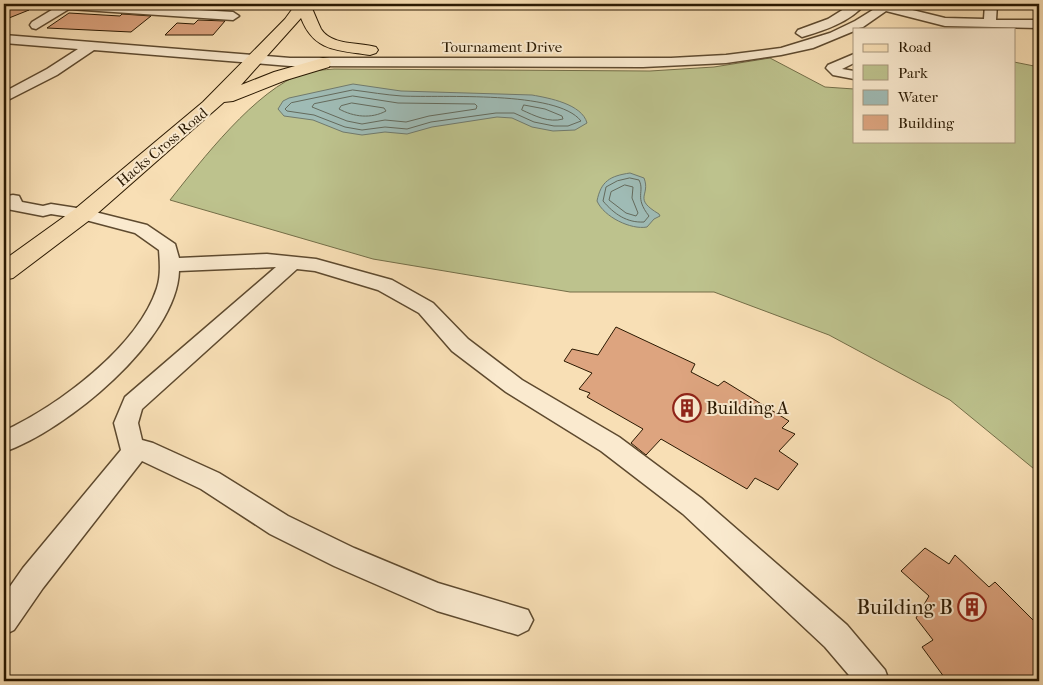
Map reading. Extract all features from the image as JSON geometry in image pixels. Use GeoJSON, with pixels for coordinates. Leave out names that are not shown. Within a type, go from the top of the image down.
{"type":"FeatureCollection","features":[{"type":"Feature","properties":{"kind":"main road"},"geometry":{"type":"LineString","coordinates":[[303,4],[315,32],[322,39],[334,44],[370,50]]}},
{"type":"Feature","properties":{"kind":"main road","name":"Hacks Cross Road"},"geometry":{"type":"LineString","coordinates":[[4,272],[83,214],[210,106],[291,22],[303,4]]}},
{"type":"Feature","properties":{"kind":"main road"},"geometry":{"type":"LineString","coordinates":[[210,106],[255,85],[323,63]]}},
{"type":"Feature","properties":{"kind":"street"},"geometry":{"type":"LineString","coordinates":[[43,4],[233,16]]}},
{"type":"Feature","properties":{"kind":"street"},"geometry":{"type":"LineString","coordinates":[[184,13],[195,4]]}},
{"type":"Feature","properties":{"kind":"street","name":"Tournament Drive"},"geometry":{"type":"LineString","coordinates":[[260,55],[370,50],[689,55],[751,47],[819,28],[850,12],[859,4]]}},
{"type":"Feature","properties":{"kind":"street"},"geometry":{"type":"LineString","coordinates":[[990,24],[991,4]]}},
{"type":"Feature","properties":{"kind":"street"},"geometry":{"type":"LineString","coordinates":[[881,5],[945,22],[1039,24]]}},
{"type":"Feature","properties":{"kind":"street","name":"Tournament Drive"},"geometry":{"type":"LineString","coordinates":[[4,39],[91,46],[260,55],[323,63],[696,62],[785,52],[838,35],[873,16],[881,5]]}},
{"type":"Feature","properties":{"kind":"street"},"geometry":{"type":"LineString","coordinates":[[36,25],[66,6]]}},
{"type":"Feature","properties":{"kind":"street"},"geometry":{"type":"LineString","coordinates":[[929,6],[960,13],[959,22]]}},
{"type":"Feature","properties":{"kind":"street"},"geometry":{"type":"LineString","coordinates":[[819,28],[853,41]]}},
{"type":"Feature","properties":{"kind":"street"},"geometry":{"type":"LineString","coordinates":[[4,98],[52,72],[91,46]]}},
{"type":"Feature","properties":{"kind":"street"},"geometry":{"type":"LineString","coordinates":[[853,58],[833,68],[838,72],[853,75]]}},
{"type":"Feature","properties":{"kind":"street"},"geometry":{"type":"LineString","coordinates":[[4,442],[58,412],[98,381],[126,355],[156,314],[167,288],[170,264],[168,248],[141,229],[83,214],[52,209],[43,211],[8,203]]}},
{"type":"Feature","properties":{"kind":"street"},"geometry":{"type":"LineString","coordinates":[[170,264],[258,260],[316,265],[385,285],[426,308],[460,345],[514,386],[610,444],[692,506],[836,636],[874,681]]}},
{"type":"Feature","properties":{"kind":"street"},"geometry":{"type":"LineString","coordinates":[[134,452],[126,432],[125,418],[133,402],[292,263]]}},
{"type":"Feature","properties":{"kind":"street"},"geometry":{"type":"LineString","coordinates":[[4,620],[33,578],[134,452],[144,450],[210,481],[279,525],[344,557],[437,597],[518,620]]}},
{"type":"Feature","properties":{"kind":"green space"},"geometry":{"type":"Polygon","coordinates":[[[770,58],[825,87],[853,89],[853,142],[1016,142],[1016,62],[1039,67],[1039,473],[950,400],[829,335],[714,292],[570,292],[373,259],[170,200],[213,147],[249,110],[286,81],[307,72],[334,69],[650,71],[714,67],[770,58]]]}},
{"type":"Feature","properties":{"kind":"water"},"geometry":{"type":"Polygon","coordinates":[[[353,84],[401,91],[532,95],[556,100],[572,107],[584,116],[587,123],[575,130],[553,131],[532,127],[512,118],[497,117],[432,127],[407,134],[385,132],[362,135],[343,132],[313,120],[284,116],[278,109],[283,101],[289,98],[353,84]]]}},
{"type":"Feature","properties":{"kind":"water"},"geometry":{"type":"Polygon","coordinates":[[[630,173],[644,178],[646,189],[644,200],[660,216],[654,219],[647,227],[633,226],[619,221],[606,212],[597,201],[604,184],[612,178],[630,173]]]}},
{"type":"Feature","properties":{"kind":"building"},"geometry":{"type":"Polygon","coordinates":[[[4,4],[6,4],[29,10],[4,20],[4,4]]]}},
{"type":"Feature","properties":{"kind":"building"},"geometry":{"type":"Polygon","coordinates":[[[69,13],[151,16],[131,32],[47,28],[69,13]]]}},
{"type":"Feature","properties":{"kind":"building"},"geometry":{"type":"Polygon","coordinates":[[[198,20],[225,21],[213,35],[165,35],[177,23],[194,24],[198,20]]]}},
{"type":"Feature","properties":{"kind":"building","name":"Building A"},"geometry":{"type":"Polygon","coordinates":[[[616,327],[695,364],[691,372],[718,386],[724,381],[789,421],[782,428],[795,434],[779,451],[798,464],[778,490],[755,478],[747,489],[661,439],[646,455],[631,443],[643,429],[587,397],[590,393],[579,389],[592,373],[564,361],[572,349],[598,355],[616,327]]]}},
{"type":"Feature","properties":{"kind":"building","name":"Building B"},"geometry":{"type":"Polygon","coordinates":[[[925,548],[949,564],[955,555],[989,587],[995,582],[1039,626],[1039,681],[947,681],[922,647],[933,640],[916,618],[929,596],[901,571],[925,548]]]}},
{"type":"Feature","properties":{"kind":"place","name":"Building A"},"geometry":{"type":"Point","coordinates":[687,408]}},
{"type":"Feature","properties":{"kind":"place","name":"Building B"},"geometry":{"type":"Point","coordinates":[972,607]}}]}
